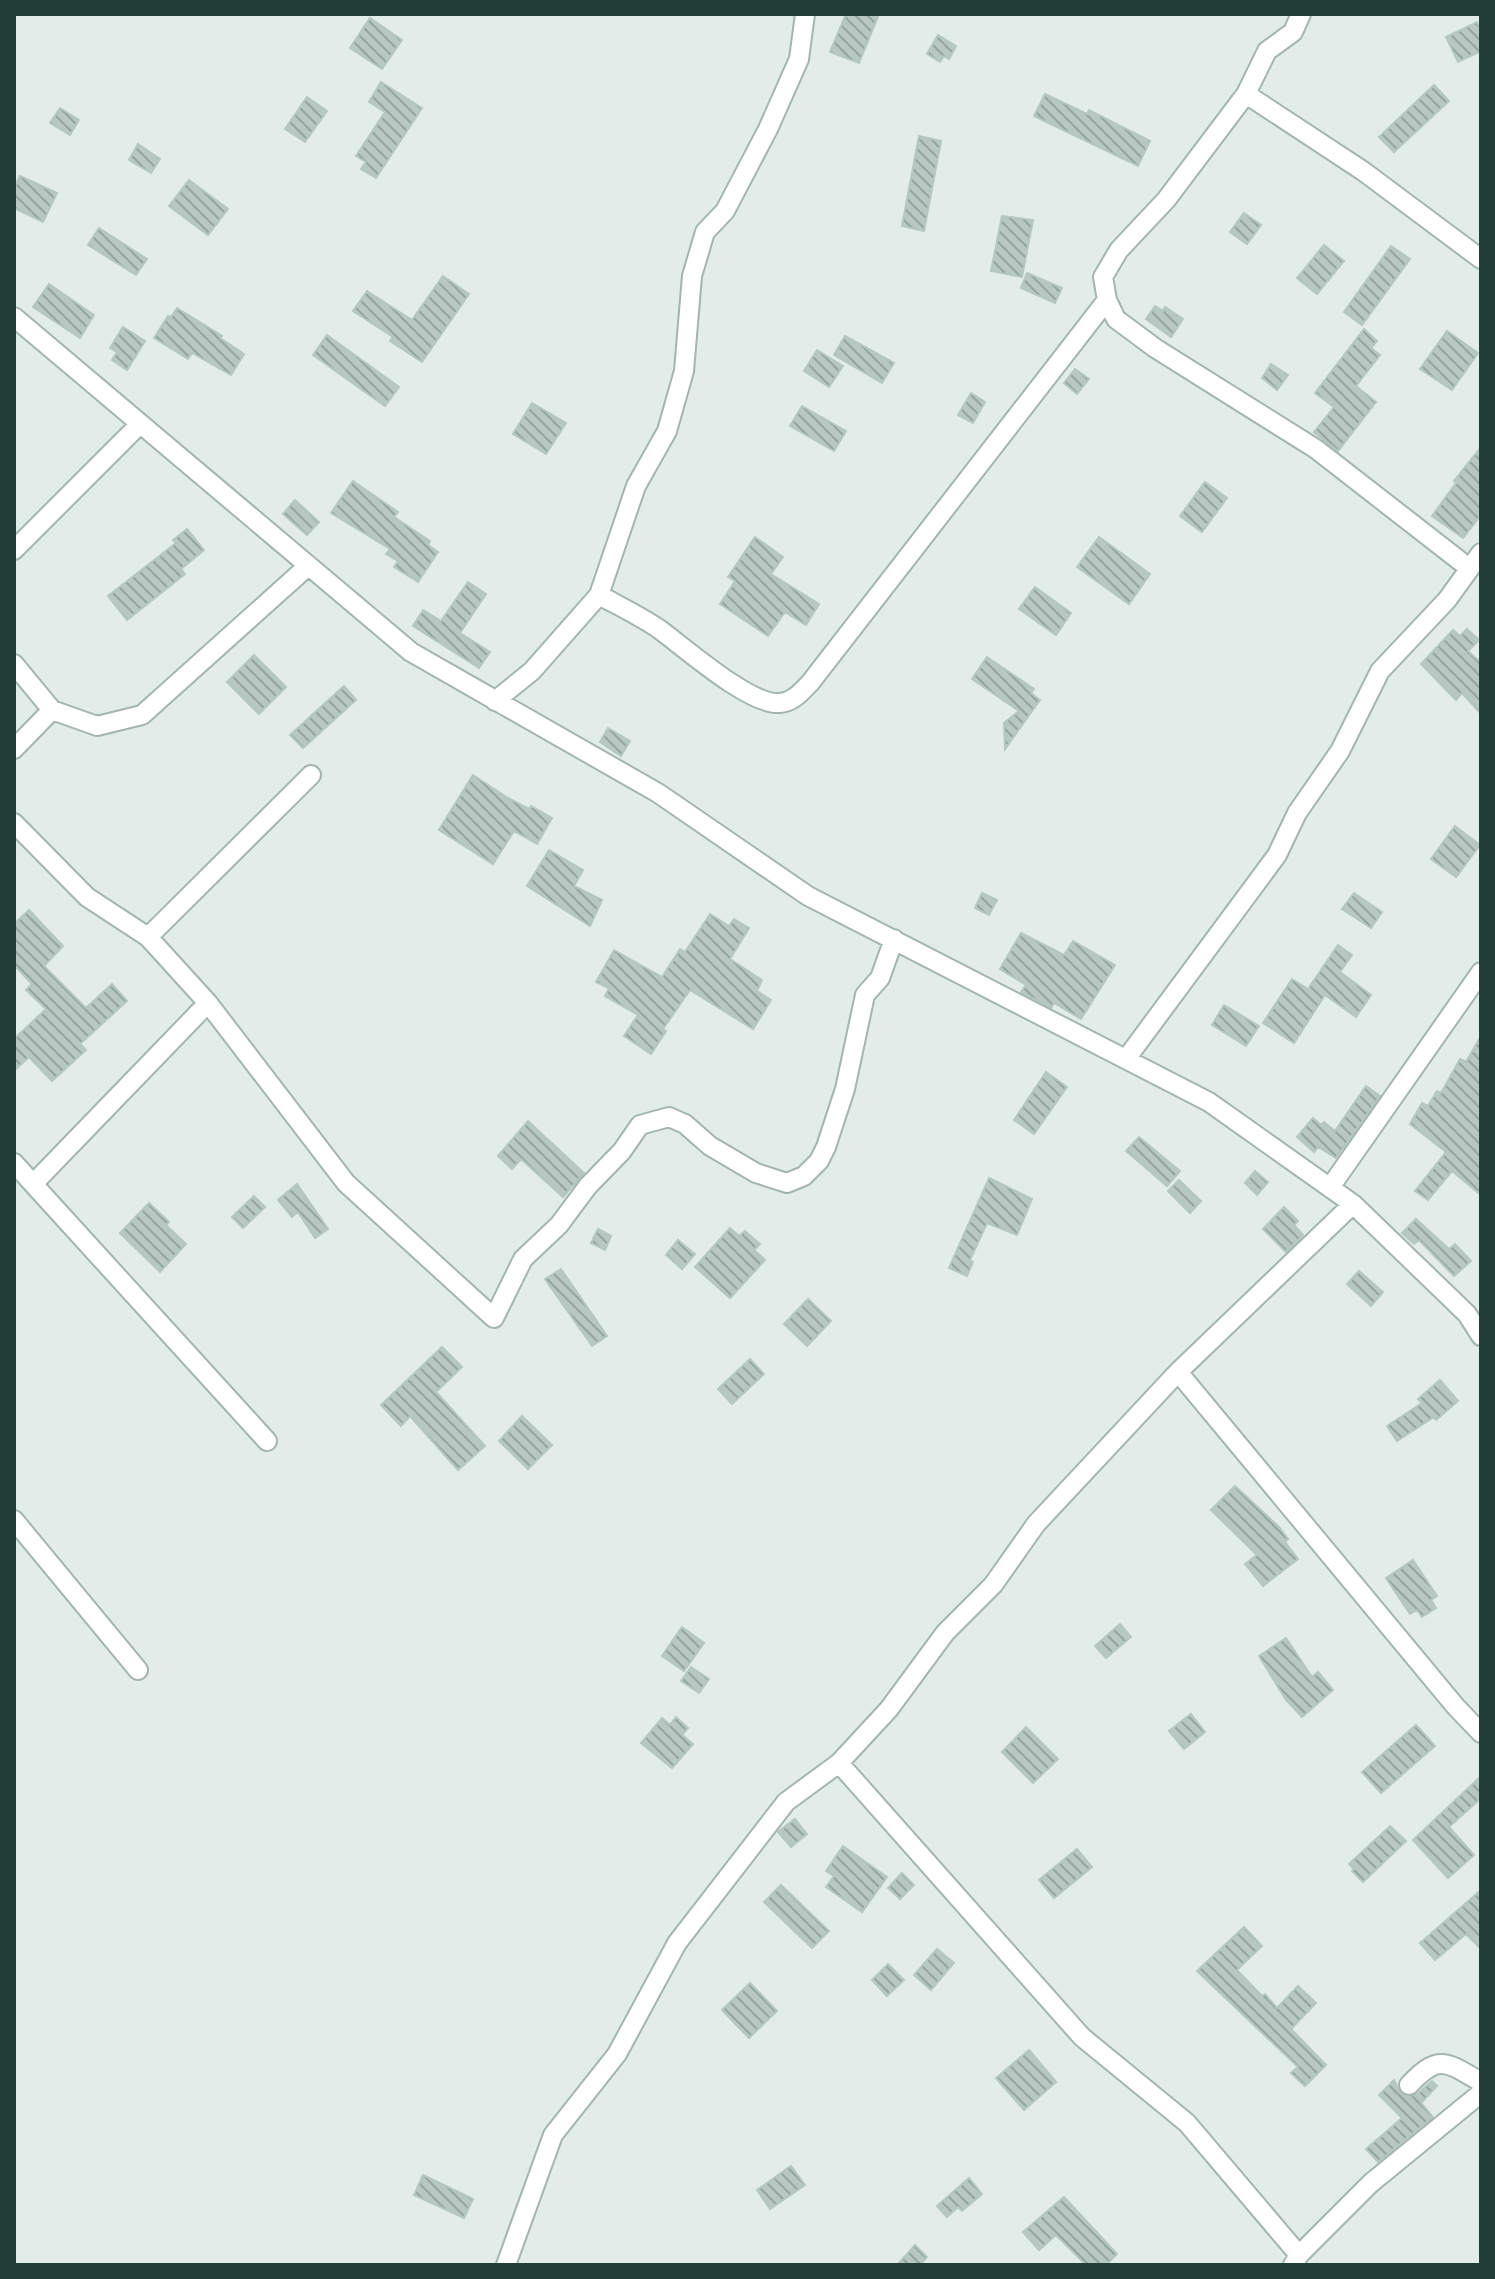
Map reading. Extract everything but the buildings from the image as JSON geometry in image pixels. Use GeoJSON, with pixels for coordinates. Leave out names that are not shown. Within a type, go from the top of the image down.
{"type":"FeatureCollection","features":[{"type":"Feature","properties":{"kind":"street"},"geometry":{"type":"LineString","coordinates":[[495,701],[532,671],[599,595],[636,486],[667,431],[684,371],[692,276],[705,232],[725,211],[768,129],[799,59],[805,14]]}},
{"type":"Feature","properties":{"kind":"street"},"geometry":{"type":"LineString","coordinates":[[1301,14],[1293,32],[1267,51],[1246,94],[1166,200],[1119,250],[1103,277],[1107,300],[1116,319],[1145,341],[1316,449],[1469,568]]}},
{"type":"Feature","properties":{"kind":"street"},"geometry":{"type":"LineString","coordinates":[[1246,94],[1363,171],[1481,259]]}},
{"type":"Feature","properties":{"kind":"street"},"geometry":{"type":"LineString","coordinates":[[599,595],[656,627],[716,673],[763,702],[781,703],[796,697],[1107,300]]}},
{"type":"Feature","properties":{"kind":"street"},"geometry":{"type":"LineString","coordinates":[[14,317],[411,652],[658,793],[808,896],[1209,1102],[1353,1204],[1467,1314],[1481,1336]]}},
{"type":"Feature","properties":{"kind":"street"},"geometry":{"type":"LineString","coordinates":[[14,550],[139,425]]}},
{"type":"Feature","properties":{"kind":"street"},"geometry":{"type":"LineString","coordinates":[[1126,1059],[1277,855],[1297,813],[1340,751],[1380,671],[1447,600],[1481,553]]}},
{"type":"Feature","properties":{"kind":"street"},"geometry":{"type":"LineString","coordinates":[[14,664],[52,710],[97,726],[142,715],[308,566]]}},
{"type":"Feature","properties":{"kind":"street"},"geometry":{"type":"LineString","coordinates":[[14,749],[52,710]]}},
{"type":"Feature","properties":{"kind":"street"},"geometry":{"type":"LineString","coordinates":[[148,937],[311,775]]}},
{"type":"Feature","properties":{"kind":"street"},"geometry":{"type":"LineString","coordinates":[[14,823],[87,897],[148,937],[208,1003],[346,1183],[494,1318],[523,1259],[559,1225],[640,1125],[669,1117],[685,1124],[710,1146],[756,1173],[787,1183],[804,1176],[819,1161],[826,1147],[845,1089],[865,995],[880,978],[894,939]]}},
{"type":"Feature","properties":{"kind":"street"},"geometry":{"type":"LineString","coordinates":[[1331,1186],[1473,1000],[1481,972]]}},
{"type":"Feature","properties":{"kind":"street"},"geometry":{"type":"LineString","coordinates":[[33,1184],[208,1003]]}},
{"type":"Feature","properties":{"kind":"street"},"geometry":{"type":"LineString","coordinates":[[14,1163],[267,1441]]}},
{"type":"Feature","properties":{"kind":"street"},"geometry":{"type":"LineString","coordinates":[[506,2265],[553,2135],[617,2054],[677,1943],[786,1802],[839,1763],[889,1709],[945,1633],[993,1585],[1036,1524],[1178,1372],[1353,1204]]}},
{"type":"Feature","properties":{"kind":"street"},"geometry":{"type":"LineString","coordinates":[[1178,1372],[1456,1707],[1481,1733]]}},
{"type":"Feature","properties":{"kind":"street"},"geometry":{"type":"LineString","coordinates":[[14,1520],[138,1670]]}},
{"type":"Feature","properties":{"kind":"street"},"geometry":{"type":"LineString","coordinates":[[839,1763],[1082,2037],[1187,2123],[1296,2260],[1371,2183],[1481,2093]]}},
{"type":"Feature","properties":{"kind":"street"},"geometry":{"type":"LineString","coordinates":[[1409,2085],[1433,2064],[1446,2064],[1481,2082]]}}]}
